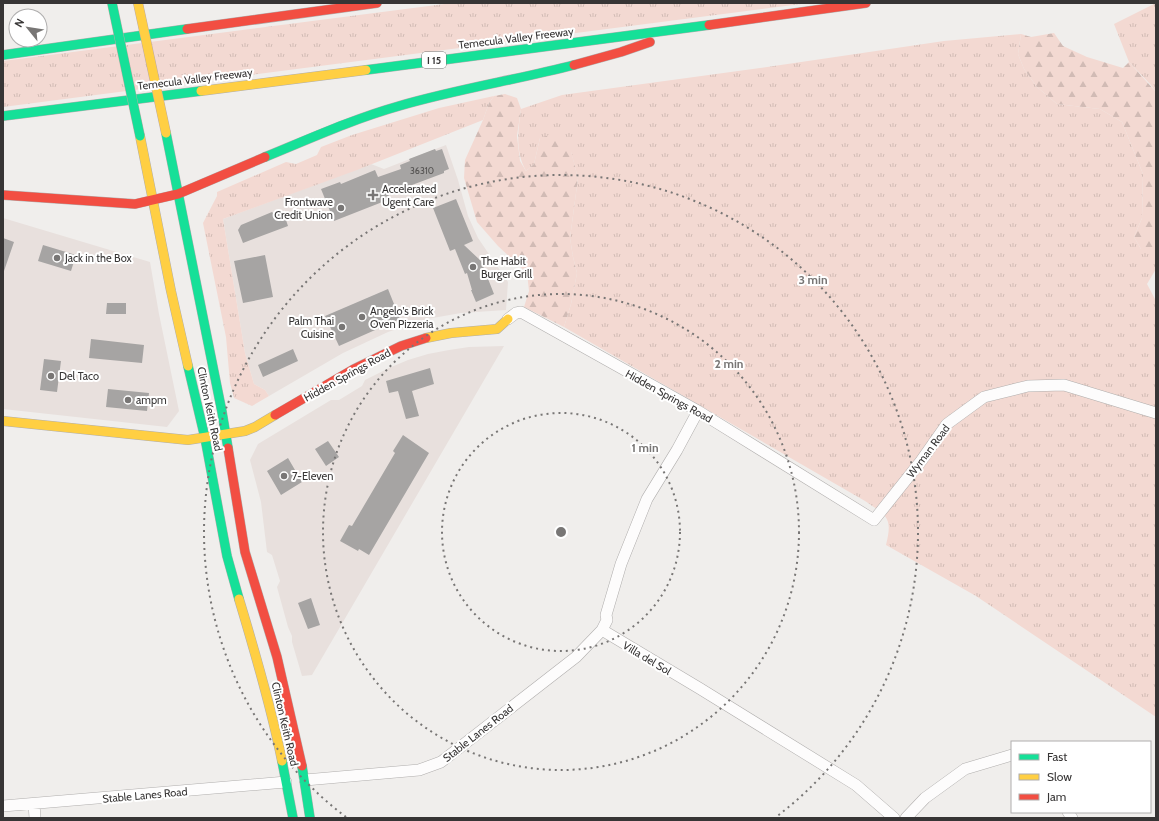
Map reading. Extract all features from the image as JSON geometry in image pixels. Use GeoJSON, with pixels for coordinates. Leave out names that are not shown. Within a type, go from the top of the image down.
{"type":"FeatureCollection","features":[{"type":"Feature","properties":{"kind":"main road","name":"Clinton Keith Road"},"geometry":{"type":"LineString","coordinates":[[112,3],[152,200],[205,438],[227,556],[259,665],[276,731],[293,818]]}},
{"type":"Feature","properties":{"kind":"main road","name":"Clinton Keith Road"},"geometry":{"type":"LineString","coordinates":[[138,3],[166,133],[225,434],[245,552],[277,657],[290,710],[305,780],[310,818]]}},
{"type":"Feature","properties":{"kind":"main road"},"geometry":{"type":"LineString","coordinates":[[3,55],[377,3]]}},
{"type":"Feature","properties":{"kind":"main road","name":"Temecula Valley Freeway"},"geometry":{"type":"LineString","coordinates":[[3,116],[698,27],[866,3]]}},
{"type":"Feature","properties":{"kind":"main road"},"geometry":{"type":"LineString","coordinates":[[3,195],[135,204],[178,194],[338,128],[398,106],[539,74],[621,52],[698,27]]}},
{"type":"Feature","properties":{"kind":"main road","name":"Hidden Springs Road"},"geometry":{"type":"LineString","coordinates":[[3,421],[185,440],[225,434],[256,427],[354,369],[401,346],[420,339],[451,333],[497,330],[508,319]]}},
{"type":"Feature","properties":{"kind":"main road"},"geometry":{"type":"LineString","coordinates":[[259,665],[270,675],[281,709],[296,775],[305,780]]}},
{"type":"Feature","properties":{"kind":"main road"},"geometry":{"type":"LineString","coordinates":[[286,782],[290,782],[295,788],[299,797],[302,818]]}},
{"type":"Feature","properties":{"kind":"street","name":"Hidden Springs Road"},"geometry":{"type":"LineString","coordinates":[[508,319],[516,313],[521,312],[698,411],[874,520]]}},
{"type":"Feature","properties":{"kind":"street","name":"Wyman Road"},"geometry":{"type":"LineString","coordinates":[[874,520],[947,424],[984,397],[1028,386],[1064,385],[1156,413]]}},
{"type":"Feature","properties":{"kind":"street"},"geometry":{"type":"LineString","coordinates":[[602,630],[621,564],[647,499],[677,450],[698,411]]}},
{"type":"Feature","properties":{"kind":"street","name":"Stable Lanes Road"},"geometry":{"type":"LineString","coordinates":[[305,780],[419,770],[441,762],[576,657],[602,630]]}},
{"type":"Feature","properties":{"kind":"street","name":"Villa del Sol"},"geometry":{"type":"LineString","coordinates":[[602,630],[856,785],[894,818]]}},
{"type":"Feature","properties":{"kind":"street"},"geometry":{"type":"LineString","coordinates":[[906,818],[926,798],[966,769],[1011,755]]}},
{"type":"Feature","properties":{"kind":"street","name":"Stable Lanes Road"},"geometry":{"type":"LineString","coordinates":[[3,806],[286,782]]}},
{"type":"Feature","properties":{"kind":"street"},"geometry":{"type":"LineString","coordinates":[[34,804],[35,818]]}},
{"type":"Feature","properties":{"kind":"shaded area"},"geometry":{"type":"Polygon","coordinates":[[[446,145],[468,216],[478,238],[508,282],[506,310],[461,313],[427,319],[388,332],[343,353],[269,396],[265,390],[254,384],[245,353],[223,219],[371,164],[384,169],[446,145]]]}},
{"type":"Feature","properties":{"kind":"shaded area"},"geometry":{"type":"Polygon","coordinates":[[[3,218],[150,262],[179,411],[167,427],[3,409],[3,218]]]}},
{"type":"Feature","properties":{"kind":"shaded area"},"geometry":{"type":"Polygon","coordinates":[[[504,346],[312,675],[302,676],[277,587],[280,581],[272,555],[267,552],[261,502],[250,460],[258,444],[331,400],[339,400],[362,386],[365,380],[408,360],[428,354],[469,347],[504,346]]]}},
{"type":"Feature","properties":{"kind":"green space"},"geometry":{"type":"Polygon","coordinates":[[[452,3],[809,3],[3,107],[3,61],[452,3]]]}},
{"type":"Feature","properties":{"kind":"green space"},"geometry":{"type":"Polygon","coordinates":[[[1156,3],[1156,92],[1129,62],[1114,24],[1156,3]]]}},
{"type":"Feature","properties":{"kind":"green space"},"geometry":{"type":"Polygon","coordinates":[[[1054,33],[1063,46],[1087,57],[1123,68],[1129,62],[1156,92],[1156,249],[1141,249],[1134,237],[1142,218],[1143,174],[1122,122],[1100,109],[1057,104],[1037,87],[1024,69],[1018,54],[1021,34],[1031,37],[1054,33]]]}},
{"type":"Feature","properties":{"kind":"green space"},"geometry":{"type":"Polygon","coordinates":[[[1021,34],[1018,54],[1024,69],[1037,87],[1057,104],[1100,109],[1122,122],[1143,174],[1142,218],[1134,237],[1141,249],[1156,249],[1156,269],[1147,284],[1156,301],[1156,717],[976,596],[886,545],[889,528],[888,523],[886,518],[879,510],[564,327],[571,304],[577,273],[570,238],[578,178],[571,152],[540,138],[534,164],[526,171],[520,156],[518,133],[521,109],[562,95],[944,41],[1021,34]]]}},
{"type":"Feature","properties":{"kind":"green space"},"geometry":{"type":"Polygon","coordinates":[[[505,94],[517,98],[521,109],[517,136],[520,161],[526,171],[534,164],[540,138],[558,132],[571,151],[578,178],[570,238],[577,273],[571,304],[564,327],[524,307],[529,291],[527,273],[498,246],[477,222],[464,178],[465,160],[489,103],[494,96],[505,94]]]}},
{"type":"Feature","properties":{"kind":"green space"},"geometry":{"type":"Polygon","coordinates":[[[494,96],[489,103],[483,120],[357,170],[223,219],[245,353],[254,384],[265,390],[269,396],[252,406],[234,398],[230,383],[226,337],[203,223],[217,196],[217,192],[286,162],[296,164],[317,155],[321,147],[352,135],[439,108],[494,96]]]}},
{"type":"Feature","properties":{"kind":"building"},"geometry":{"type":"Polygon","coordinates":[[[435,149],[436,151],[442,149],[449,169],[444,171],[444,173],[388,194],[390,199],[334,221],[321,189],[340,182],[341,184],[375,170],[378,177],[401,169],[400,165],[410,161],[409,159],[435,149]]]}},
{"type":"Feature","properties":{"kind":"building"},"geometry":{"type":"Polygon","coordinates":[[[456,199],[473,241],[464,245],[481,261],[494,294],[476,302],[471,290],[467,273],[465,274],[455,249],[450,251],[433,208],[456,199]]]}},
{"type":"Feature","properties":{"kind":"building"},"geometry":{"type":"Polygon","coordinates":[[[283,211],[288,226],[243,243],[238,230],[241,225],[272,212],[274,214],[283,211]]]}},
{"type":"Feature","properties":{"kind":"building"},"geometry":{"type":"Polygon","coordinates":[[[3,238],[14,242],[4,271],[3,271],[3,238]]]}},
{"type":"Feature","properties":{"kind":"building","name":"Jack in the Box"},"geometry":{"type":"Polygon","coordinates":[[[43,245],[76,255],[71,271],[38,261],[43,245]]]}},
{"type":"Feature","properties":{"kind":"building"},"geometry":{"type":"Polygon","coordinates":[[[265,255],[273,297],[243,303],[234,261],[265,255]]]}},
{"type":"Feature","properties":{"kind":"building"},"geometry":{"type":"Polygon","coordinates":[[[388,289],[400,319],[339,346],[325,316],[388,289]]]}},
{"type":"Feature","properties":{"kind":"building"},"geometry":{"type":"Polygon","coordinates":[[[107,303],[126,303],[126,314],[106,314],[107,303]]]}},
{"type":"Feature","properties":{"kind":"building"},"geometry":{"type":"Polygon","coordinates":[[[91,339],[144,345],[142,363],[89,358],[91,339]]]}},
{"type":"Feature","properties":{"kind":"building"},"geometry":{"type":"Polygon","coordinates":[[[293,349],[298,361],[263,377],[258,365],[293,349]]]}},
{"type":"Feature","properties":{"kind":"building","name":"Del Taco"},"geometry":{"type":"Polygon","coordinates":[[[44,359],[61,361],[57,392],[40,390],[44,359]]]}},
{"type":"Feature","properties":{"kind":"building"},"geometry":{"type":"Polygon","coordinates":[[[430,368],[434,384],[412,391],[419,416],[406,419],[398,391],[389,393],[386,381],[430,368]]]}},
{"type":"Feature","properties":{"kind":"building","name":"ampm"},"geometry":{"type":"Polygon","coordinates":[[[108,389],[149,393],[147,411],[106,407],[108,389]]]}},
{"type":"Feature","properties":{"kind":"building"},"geometry":{"type":"Polygon","coordinates":[[[403,435],[429,453],[369,555],[340,541],[349,525],[352,526],[395,453],[393,451],[403,435]]]}},
{"type":"Feature","properties":{"kind":"building"},"geometry":{"type":"Polygon","coordinates":[[[328,441],[339,457],[326,466],[315,449],[328,441]]]}},
{"type":"Feature","properties":{"kind":"building","name":"7-Eleven"},"geometry":{"type":"Polygon","coordinates":[[[288,458],[302,482],[281,495],[267,471],[288,458]]]}},
{"type":"Feature","properties":{"kind":"building"},"geometry":{"type":"Polygon","coordinates":[[[311,598],[320,625],[308,629],[298,603],[311,598]]]}},
{"type":"Feature","properties":{"kind":"traffic: fast"},"geometry":{"type":"LineString","coordinates":[[112,3],[140,136]]}},
{"type":"Feature","properties":{"kind":"traffic: fast"},"geometry":{"type":"LineString","coordinates":[[366,70],[709,25]]}},
{"type":"Feature","properties":{"kind":"traffic: fast"},"geometry":{"type":"LineString","coordinates":[[3,55],[187,29]]}},
{"type":"Feature","properties":{"kind":"traffic: fast"},"geometry":{"type":"LineString","coordinates":[[265,157],[348,123],[382,111],[443,95],[574,65]]}},
{"type":"Feature","properties":{"kind":"traffic: fast"},"geometry":{"type":"LineString","coordinates":[[3,116],[201,91]]}},
{"type":"Feature","properties":{"kind":"traffic: fast"},"geometry":{"type":"LineString","coordinates":[[166,133],[228,448]]}},
{"type":"Feature","properties":{"kind":"traffic: fast"},"geometry":{"type":"LineString","coordinates":[[188,366],[205,438],[227,556],[239,599]]}},
{"type":"Feature","properties":{"kind":"traffic: fast"},"geometry":{"type":"LineString","coordinates":[[282,761],[293,818]]}},
{"type":"Feature","properties":{"kind":"traffic: fast"},"geometry":{"type":"LineString","coordinates":[[302,766],[310,818]]}},
{"type":"Feature","properties":{"kind":"traffic: slow"},"geometry":{"type":"LineString","coordinates":[[138,3],[166,133]]}},
{"type":"Feature","properties":{"kind":"traffic: slow"},"geometry":{"type":"LineString","coordinates":[[201,91],[366,70]]}},
{"type":"Feature","properties":{"kind":"traffic: slow"},"geometry":{"type":"LineString","coordinates":[[140,136],[171,291],[188,366]]}},
{"type":"Feature","properties":{"kind":"traffic: slow"},"geometry":{"type":"LineString","coordinates":[[426,338],[451,333],[497,329],[508,319]]}},
{"type":"Feature","properties":{"kind":"traffic: slow"},"geometry":{"type":"LineString","coordinates":[[3,421],[188,440],[245,431],[275,415]]}},
{"type":"Feature","properties":{"kind":"traffic: slow"},"geometry":{"type":"LineString","coordinates":[[239,599],[268,700],[282,761]]}},
{"type":"Feature","properties":{"kind":"traffic: jam"},"geometry":{"type":"LineString","coordinates":[[187,29],[377,3]]}},
{"type":"Feature","properties":{"kind":"traffic: jam"},"geometry":{"type":"LineString","coordinates":[[709,25],[866,3]]}},
{"type":"Feature","properties":{"kind":"traffic: jam"},"geometry":{"type":"LineString","coordinates":[[574,65],[650,42]]}},
{"type":"Feature","properties":{"kind":"traffic: jam"},"geometry":{"type":"LineString","coordinates":[[3,195],[135,204],[178,194],[265,157]]}},
{"type":"Feature","properties":{"kind":"traffic: jam"},"geometry":{"type":"LineString","coordinates":[[275,415],[354,369],[401,346],[426,338]]}},
{"type":"Feature","properties":{"kind":"traffic: jam"},"geometry":{"type":"LineString","coordinates":[[228,448],[245,552],[277,657],[302,766]]}},
{"type":"Feature","properties":{"kind":"place","name":"Accelerated Ugent Care"},"geometry":{"type":"Point","coordinates":[373,195]}},
{"type":"Feature","properties":{"kind":"place","name":"Frontwave Credit Union"},"geometry":{"type":"Point","coordinates":[341,208]}},
{"type":"Feature","properties":{"kind":"place","name":"Jack in the Box"},"geometry":{"type":"Point","coordinates":[57,258]}},
{"type":"Feature","properties":{"kind":"place","name":"The Habit Burger Grill"},"geometry":{"type":"Point","coordinates":[473,267]}},
{"type":"Feature","properties":{"kind":"place","name":"Angelo's Brick Oven Pizzeria"},"geometry":{"type":"Point","coordinates":[362,317]}},
{"type":"Feature","properties":{"kind":"place","name":"Palm Thai Cuisine"},"geometry":{"type":"Point","coordinates":[342,327]}},
{"type":"Feature","properties":{"kind":"place","name":"Del Taco"},"geometry":{"type":"Point","coordinates":[51,376]}},
{"type":"Feature","properties":{"kind":"place","name":"ampm"},"geometry":{"type":"Point","coordinates":[128,400]}},
{"type":"Feature","properties":{"kind":"place","name":"7-Eleven"},"geometry":{"type":"Point","coordinates":[284,476]}}]}
